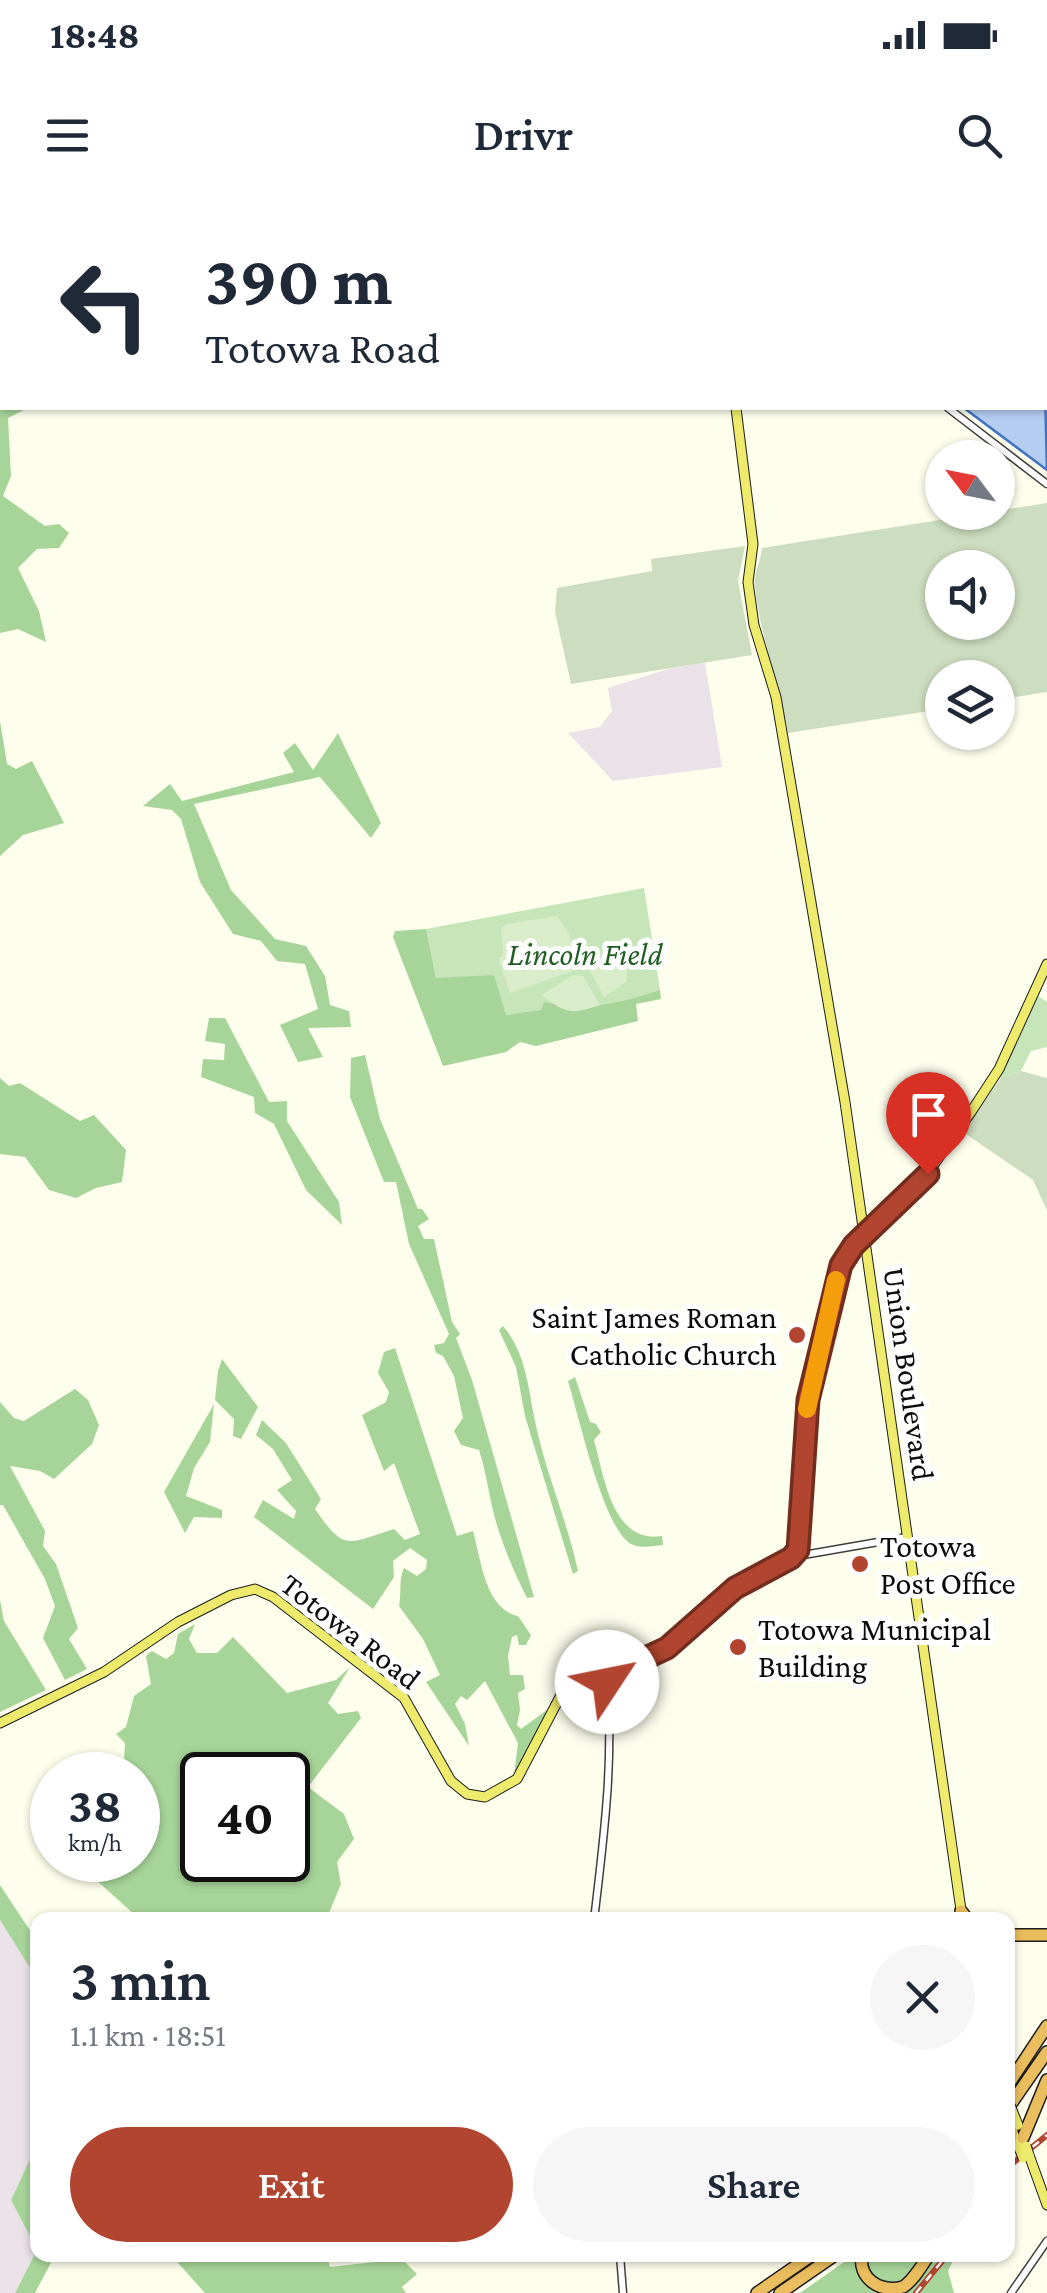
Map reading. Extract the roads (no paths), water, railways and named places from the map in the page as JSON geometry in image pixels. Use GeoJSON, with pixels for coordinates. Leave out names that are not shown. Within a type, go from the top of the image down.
{"type":"FeatureCollection","features":[{"type":"Feature","properties":{"kind":"highway"},"geometry":{"type":"LineString","coordinates":[[1015,1935],[1047,1935]]}},
{"type":"Feature","properties":{"kind":"highway"},"geometry":{"type":"LineString","coordinates":[[1015,2074],[1047,2026]]}},
{"type":"Feature","properties":{"kind":"highway"},"geometry":{"type":"LineString","coordinates":[[1015,2095],[1047,2052]]}},
{"type":"Feature","properties":{"kind":"highway"},"geometry":{"type":"LineString","coordinates":[[1019,2142],[1047,2080]]}},
{"type":"Feature","properties":{"kind":"highway"},"geometry":{"type":"LineString","coordinates":[[757,2293],[802,2262]]}},
{"type":"Feature","properties":{"kind":"highway"},"geometry":{"type":"LineString","coordinates":[[780,2293],[825,2262]]}},
{"type":"Feature","properties":{"kind":"highway"},"geometry":{"type":"LineString","coordinates":[[862,2262],[861,2270],[873,2287],[888,2291],[909,2282],[924,2262]]}},
{"type":"Feature","properties":{"kind":"main road","name":"Union Boulevard"},"geometry":{"type":"LineString","coordinates":[[736,410],[754,544],[748,582],[754,626],[776,698],[846,1102],[963,1912]]}},
{"type":"Feature","properties":{"kind":"main road"},"geometry":{"type":"LineString","coordinates":[[791,1558],[800,1544],[808,1407],[841,1265],[864,1236],[922,1181],[988,1086],[1047,964]]}},
{"type":"Feature","properties":{"kind":"main road","name":"Totowa Road"},"geometry":{"type":"LineString","coordinates":[[0,1723],[104,1672],[178,1622],[242,1590],[254,1589],[272,1596],[391,1686],[414,1713],[451,1781],[467,1794],[484,1797],[518,1779],[567,1686],[580,1676],[667,1648],[735,1588],[791,1558]]}},
{"type":"Feature","properties":{"kind":"main road"},"geometry":{"type":"LineString","coordinates":[[1019,2142],[1039,2165],[1047,2165]]}},
{"type":"Feature","properties":{"kind":"main road"},"geometry":{"type":"LineString","coordinates":[[1019,2142],[1047,2204]]}},
{"type":"Feature","properties":{"kind":"street"},"geometry":{"type":"LineString","coordinates":[[951,410],[1047,484]]}},
{"type":"Feature","properties":{"kind":"street"},"geometry":{"type":"LineString","coordinates":[[791,1558],[907,1537]]}},
{"type":"Feature","properties":{"kind":"street"},"geometry":{"type":"LineString","coordinates":[[595,1912],[609,1781],[606,1669]]}},
{"type":"Feature","properties":{"kind":"street"},"geometry":{"type":"LineString","coordinates":[[1012,2293],[1045,2246]]}},
{"type":"Feature","properties":{"kind":"street"},"geometry":{"type":"LineString","coordinates":[[621,2262],[623,2293]]}},
{"type":"Feature","properties":{"kind":"water"},"geometry":{"type":"Polygon","coordinates":[[[967,410],[1045,410],[1047,470],[1015,446],[1015,440],[1007,440],[967,410]]]}},
{"type":"Feature","properties":{"kind":"railway"},"geometry":{"type":"LineString","coordinates":[[1015,2161],[1047,2135]]}},
{"type":"Feature","properties":{"kind":"railway"},"geometry":{"type":"LineString","coordinates":[[916,2293],[941,2262]]}},
{"type":"Feature","properties":{"kind":"place","name":"Saint James Roman Catholic Church"},"geometry":{"type":"Point","coordinates":[797,1335]}},
{"type":"Feature","properties":{"kind":"place","name":"Totowa Post Office"},"geometry":{"type":"Point","coordinates":[860,1564]}},
{"type":"Feature","properties":{"kind":"place","name":"Totowa Municipal Building"},"geometry":{"type":"Point","coordinates":[738,1647]}},
{"type":"Feature","properties":{"kind":"park label","name":"Lincoln Field"},"geometry":{"type":"Point","coordinates":[585,954]}}]}
